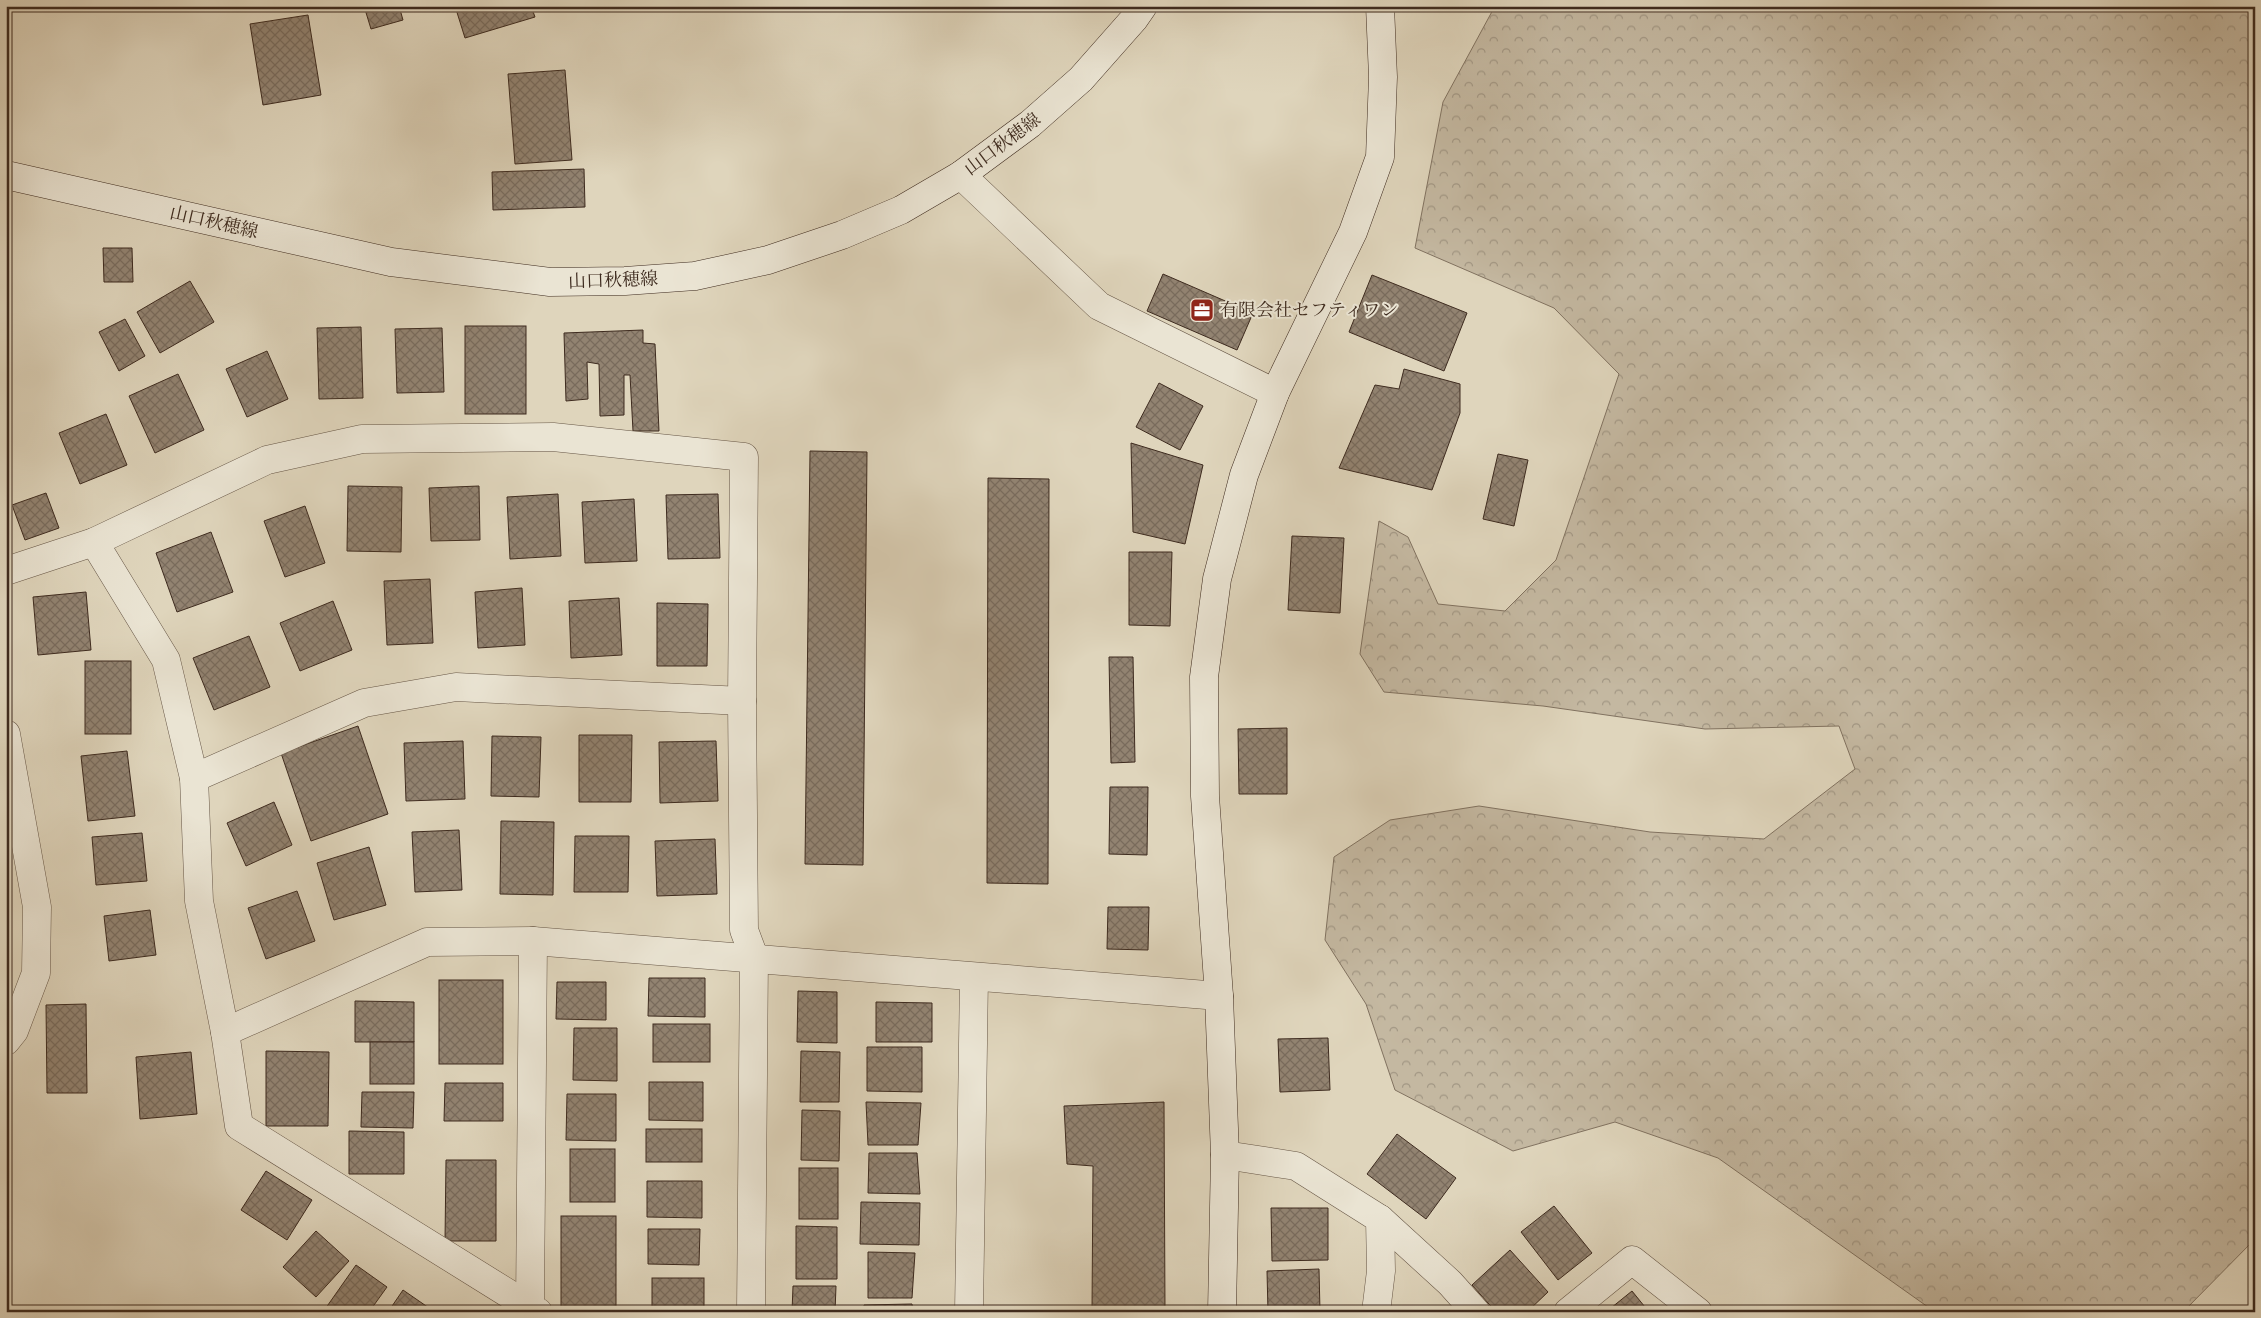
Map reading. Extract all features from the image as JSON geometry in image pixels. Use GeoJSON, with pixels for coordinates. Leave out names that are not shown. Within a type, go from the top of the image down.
{"type":"FeatureCollection","features":[{"type":"Feature","properties":{"kind":"street","name":"山口秋穂線"},"geometry":{"type":"LineString","coordinates":[[6,175],[391,262],[550,282],[625,281],[695,276],[768,260],[842,235],[901,210],[961,175],[1030,124],[1081,79],[1134,19],[1143,6]]}},
{"type":"Feature","properties":{"kind":"street"},"geometry":{"type":"LineString","coordinates":[[1222,1312],[1225,1155],[1218,996],[1205,796],[1204,677],[1218,579],[1244,475],[1275,392],[1353,232],[1380,157],[1383,77],[1380,6]]}},
{"type":"Feature","properties":{"kind":"street"},"geometry":{"type":"LineString","coordinates":[[961,175],[1099,306],[1275,392]]}},
{"type":"Feature","properties":{"kind":"street"},"geometry":{"type":"LineString","coordinates":[[6,571],[94,542],[267,460],[362,439],[553,438],[744,458],[742,701],[744,930],[754,957],[751,1312]]}},
{"type":"Feature","properties":{"kind":"street"},"geometry":{"type":"LineString","coordinates":[[94,542],[166,660],[194,778],[199,901],[225,1032],[239,1126],[534,1309]]}},
{"type":"Feature","properties":{"kind":"street"},"geometry":{"type":"LineString","coordinates":[[194,778],[364,703],[456,687],[742,701]]}},
{"type":"Feature","properties":{"kind":"street"},"geometry":{"type":"LineString","coordinates":[[6,734],[37,907],[36,973],[14,1031],[6,1041]]}},
{"type":"Feature","properties":{"kind":"street"},"geometry":{"type":"LineString","coordinates":[[225,1032],[426,942],[533,941],[754,957],[974,977],[1218,996]]}},
{"type":"Feature","properties":{"kind":"street"},"geometry":{"type":"LineString","coordinates":[[533,941],[534,1309]]}},
{"type":"Feature","properties":{"kind":"street"},"geometry":{"type":"LineString","coordinates":[[969,1312],[974,977]]}},
{"type":"Feature","properties":{"kind":"street"},"geometry":{"type":"LineString","coordinates":[[1225,1155],[1296,1166],[1380,1219],[1450,1283],[1476,1312]]}},
{"type":"Feature","properties":{"kind":"street"},"geometry":{"type":"LineString","coordinates":[[1376,1312],[1381,1271],[1380,1219]]}},
{"type":"Feature","properties":{"kind":"street"},"geometry":{"type":"LineString","coordinates":[[1568,1312],[1632,1260],[1698,1312]]}},
{"type":"Feature","properties":{"kind":"green space"},"geometry":{"type":"Polygon","coordinates":[[[1495,6],[2255,6],[2255,1239],[2183,1312],[1935,1312],[1718,1158],[1615,1122],[1513,1151],[1395,1090],[1366,1004],[1325,940],[1334,857],[1390,820],[1479,806],[1650,832],[1764,839],[1855,769],[1839,726],[1705,729],[1543,706],[1384,692],[1360,654],[1379,521],[1408,537],[1438,604],[1505,611],[1556,560],[1619,374],[1554,308],[1415,248],[1443,102],[1495,6]]]}},
{"type":"Feature","properties":{"kind":"building"},"geometry":{"type":"Polygon","coordinates":[[[364,6],[399,6],[403,20],[371,29],[364,6]]]}},
{"type":"Feature","properties":{"kind":"building"},"geometry":{"type":"Polygon","coordinates":[[[455,6],[531,6],[535,17],[465,38],[455,6]]]}},
{"type":"Feature","properties":{"kind":"building"},"geometry":{"type":"Polygon","coordinates":[[[308,15],[321,95],[263,105],[250,24],[308,15]]]}},
{"type":"Feature","properties":{"kind":"building"},"geometry":{"type":"Polygon","coordinates":[[[565,70],[572,160],[515,164],[508,74],[565,70]]]}},
{"type":"Feature","properties":{"kind":"building"},"geometry":{"type":"Polygon","coordinates":[[[584,169],[585,207],[493,210],[492,172],[584,169]]]}},
{"type":"Feature","properties":{"kind":"building"},"geometry":{"type":"Polygon","coordinates":[[[103,248],[132,248],[133,282],[104,282],[103,248]]]}},
{"type":"Feature","properties":{"kind":"building"},"geometry":{"type":"Polygon","coordinates":[[[1163,274],[1253,313],[1237,350],[1147,311],[1163,274]]]}},
{"type":"Feature","properties":{"kind":"building"},"geometry":{"type":"Polygon","coordinates":[[[1372,275],[1467,313],[1444,371],[1349,332],[1372,275]]]}},
{"type":"Feature","properties":{"kind":"building"},"geometry":{"type":"Polygon","coordinates":[[[190,281],[214,322],[160,353],[137,312],[190,281]]]}},
{"type":"Feature","properties":{"kind":"building"},"geometry":{"type":"Polygon","coordinates":[[[125,319],[145,356],[119,371],[99,332],[125,319]]]}},
{"type":"Feature","properties":{"kind":"building"},"geometry":{"type":"Polygon","coordinates":[[[465,326],[526,326],[526,414],[465,414],[465,326]]]}},
{"type":"Feature","properties":{"kind":"building"},"geometry":{"type":"Polygon","coordinates":[[[361,327],[363,398],[319,399],[317,328],[361,327]]]}},
{"type":"Feature","properties":{"kind":"building"},"geometry":{"type":"Polygon","coordinates":[[[442,328],[444,392],[397,393],[395,329],[442,328]]]}},
{"type":"Feature","properties":{"kind":"building"},"geometry":{"type":"Polygon","coordinates":[[[643,330],[643,343],[655,344],[659,431],[633,431],[630,375],[624,375],[624,415],[600,416],[599,364],[587,362],[588,399],[566,401],[564,333],[643,330]]]}},
{"type":"Feature","properties":{"kind":"building"},"geometry":{"type":"Polygon","coordinates":[[[267,351],[288,399],[247,417],[226,369],[267,351]]]}},
{"type":"Feature","properties":{"kind":"building"},"geometry":{"type":"Polygon","coordinates":[[[1404,369],[1460,384],[1460,413],[1432,490],[1339,468],[1375,385],[1399,389],[1404,369]]]}},
{"type":"Feature","properties":{"kind":"building"},"geometry":{"type":"Polygon","coordinates":[[[178,374],[204,430],[155,453],[129,396],[178,374]]]}},
{"type":"Feature","properties":{"kind":"building"},"geometry":{"type":"Polygon","coordinates":[[[1159,383],[1203,406],[1180,450],[1136,427],[1159,383]]]}},
{"type":"Feature","properties":{"kind":"building"},"geometry":{"type":"Polygon","coordinates":[[[106,414],[127,465],[80,484],[59,433],[106,414]]]}},
{"type":"Feature","properties":{"kind":"building"},"geometry":{"type":"Polygon","coordinates":[[[1131,443],[1203,465],[1185,544],[1133,532],[1131,443]]]}},
{"type":"Feature","properties":{"kind":"building"},"geometry":{"type":"Polygon","coordinates":[[[810,451],[867,452],[863,865],[805,864],[810,451]]]}},
{"type":"Feature","properties":{"kind":"building"},"geometry":{"type":"Polygon","coordinates":[[[1498,454],[1528,460],[1514,526],[1483,519],[1498,454]]]}},
{"type":"Feature","properties":{"kind":"building"},"geometry":{"type":"Polygon","coordinates":[[[988,478],[1049,479],[1048,884],[987,883],[988,478]]]}},
{"type":"Feature","properties":{"kind":"building"},"geometry":{"type":"Polygon","coordinates":[[[348,486],[402,487],[401,552],[347,551],[348,486]]]}},
{"type":"Feature","properties":{"kind":"building"},"geometry":{"type":"Polygon","coordinates":[[[479,486],[480,540],[431,541],[429,488],[479,486]]]}},
{"type":"Feature","properties":{"kind":"building"},"geometry":{"type":"Polygon","coordinates":[[[46,493],[59,528],[25,540],[12,505],[46,493]]]}},
{"type":"Feature","properties":{"kind":"building"},"geometry":{"type":"Polygon","coordinates":[[[558,494],[561,556],[510,559],[507,497],[558,494]]]}},
{"type":"Feature","properties":{"kind":"building"},"geometry":{"type":"Polygon","coordinates":[[[718,494],[720,558],[668,559],[666,495],[718,494]]]}},
{"type":"Feature","properties":{"kind":"building"},"geometry":{"type":"Polygon","coordinates":[[[634,499],[637,561],[585,563],[582,502],[634,499]]]}},
{"type":"Feature","properties":{"kind":"building"},"geometry":{"type":"Polygon","coordinates":[[[305,506],[325,563],[285,577],[264,521],[305,506]]]}},
{"type":"Feature","properties":{"kind":"building"},"geometry":{"type":"Polygon","coordinates":[[[211,532],[233,592],[177,612],[156,553],[211,532]]]}},
{"type":"Feature","properties":{"kind":"building"},"geometry":{"type":"Polygon","coordinates":[[[1292,536],[1344,538],[1340,613],[1288,610],[1292,536]]]}},
{"type":"Feature","properties":{"kind":"building"},"geometry":{"type":"Polygon","coordinates":[[[1129,552],[1172,552],[1170,626],[1129,625],[1129,552]]]}},
{"type":"Feature","properties":{"kind":"building"},"geometry":{"type":"Polygon","coordinates":[[[430,579],[433,643],[387,645],[384,581],[430,579]]]}},
{"type":"Feature","properties":{"kind":"building"},"geometry":{"type":"Polygon","coordinates":[[[522,588],[525,645],[478,648],[475,592],[522,588]]]}},
{"type":"Feature","properties":{"kind":"building"},"geometry":{"type":"Polygon","coordinates":[[[86,592],[91,650],[38,655],[33,597],[86,592]]]}},
{"type":"Feature","properties":{"kind":"building"},"geometry":{"type":"Polygon","coordinates":[[[619,598],[622,655],[571,658],[569,601],[619,598]]]}},
{"type":"Feature","properties":{"kind":"building"},"geometry":{"type":"Polygon","coordinates":[[[333,601],[352,650],[300,671],[280,623],[333,601]]]}},
{"type":"Feature","properties":{"kind":"building"},"geometry":{"type":"Polygon","coordinates":[[[657,603],[708,604],[707,666],[657,666],[657,603]]]}},
{"type":"Feature","properties":{"kind":"building"},"geometry":{"type":"Polygon","coordinates":[[[249,636],[270,687],[214,710],[193,658],[249,636]]]}},
{"type":"Feature","properties":{"kind":"building"},"geometry":{"type":"Polygon","coordinates":[[[1109,657],[1133,657],[1135,762],[1111,763],[1109,657]]]}},
{"type":"Feature","properties":{"kind":"building"},"geometry":{"type":"Polygon","coordinates":[[[85,661],[131,661],[131,734],[85,734],[85,661]]]}},
{"type":"Feature","properties":{"kind":"building"},"geometry":{"type":"Polygon","coordinates":[[[358,726],[388,814],[311,841],[281,753],[358,726]]]}},
{"type":"Feature","properties":{"kind":"building"},"geometry":{"type":"Polygon","coordinates":[[[1287,728],[1287,794],[1239,794],[1238,729],[1287,728]]]}},
{"type":"Feature","properties":{"kind":"building"},"geometry":{"type":"Polygon","coordinates":[[[579,735],[632,735],[631,802],[579,802],[579,735]]]}},
{"type":"Feature","properties":{"kind":"building"},"geometry":{"type":"Polygon","coordinates":[[[492,736],[541,737],[539,797],[491,796],[492,736]]]}},
{"type":"Feature","properties":{"kind":"building"},"geometry":{"type":"Polygon","coordinates":[[[463,741],[465,799],[406,801],[404,743],[463,741]]]}},
{"type":"Feature","properties":{"kind":"building"},"geometry":{"type":"Polygon","coordinates":[[[716,741],[718,801],[660,803],[659,742],[716,741]]]}},
{"type":"Feature","properties":{"kind":"building"},"geometry":{"type":"Polygon","coordinates":[[[127,751],[135,816],[88,821],[81,756],[127,751]]]}},
{"type":"Feature","properties":{"kind":"building"},"geometry":{"type":"Polygon","coordinates":[[[1110,787],[1148,787],[1147,855],[1109,854],[1110,787]]]}},
{"type":"Feature","properties":{"kind":"building"},"geometry":{"type":"Polygon","coordinates":[[[274,802],[292,845],[246,866],[227,823],[274,802]]]}},
{"type":"Feature","properties":{"kind":"building"},"geometry":{"type":"Polygon","coordinates":[[[501,821],[554,822],[553,895],[500,894],[501,821]]]}},
{"type":"Feature","properties":{"kind":"building"},"geometry":{"type":"Polygon","coordinates":[[[459,830],[462,890],[415,892],[412,832],[459,830]]]}},
{"type":"Feature","properties":{"kind":"building"},"geometry":{"type":"Polygon","coordinates":[[[142,833],[147,881],[96,885],[92,837],[142,833]]]}},
{"type":"Feature","properties":{"kind":"building"},"geometry":{"type":"Polygon","coordinates":[[[575,836],[629,836],[628,892],[574,892],[575,836]]]}},
{"type":"Feature","properties":{"kind":"building"},"geometry":{"type":"Polygon","coordinates":[[[715,839],[717,894],[657,896],[655,841],[715,839]]]}},
{"type":"Feature","properties":{"kind":"building"},"geometry":{"type":"Polygon","coordinates":[[[369,847],[386,905],[334,920],[317,863],[369,847]]]}},
{"type":"Feature","properties":{"kind":"building"},"geometry":{"type":"Polygon","coordinates":[[[297,891],[315,941],[266,959],[248,908],[297,891]]]}},
{"type":"Feature","properties":{"kind":"building"},"geometry":{"type":"Polygon","coordinates":[[[1108,907],[1149,907],[1148,950],[1107,949],[1108,907]]]}},
{"type":"Feature","properties":{"kind":"building"},"geometry":{"type":"Polygon","coordinates":[[[150,910],[156,955],[109,961],[104,916],[150,910]]]}},
{"type":"Feature","properties":{"kind":"building"},"geometry":{"type":"Polygon","coordinates":[[[649,978],[705,978],[705,1017],[648,1016],[649,978]]]}},
{"type":"Feature","properties":{"kind":"building"},"geometry":{"type":"Polygon","coordinates":[[[439,980],[503,980],[503,1064],[439,1064],[439,980]]]}},
{"type":"Feature","properties":{"kind":"building"},"geometry":{"type":"Polygon","coordinates":[[[557,982],[606,982],[606,1020],[556,1019],[557,982]]]}},
{"type":"Feature","properties":{"kind":"building"},"geometry":{"type":"Polygon","coordinates":[[[798,991],[837,992],[837,1043],[797,1042],[798,991]]]}},
{"type":"Feature","properties":{"kind":"building"},"geometry":{"type":"Polygon","coordinates":[[[355,1001],[414,1002],[414,1042],[355,1042],[355,1001]]]}},
{"type":"Feature","properties":{"kind":"building"},"geometry":{"type":"Polygon","coordinates":[[[876,1002],[932,1003],[932,1042],[876,1042],[876,1002]]]}},
{"type":"Feature","properties":{"kind":"building"},"geometry":{"type":"Polygon","coordinates":[[[86,1004],[87,1093],[47,1093],[46,1005],[86,1004]]]}},
{"type":"Feature","properties":{"kind":"building"},"geometry":{"type":"Polygon","coordinates":[[[653,1024],[710,1024],[710,1062],[653,1062],[653,1024]]]}},
{"type":"Feature","properties":{"kind":"building"},"geometry":{"type":"Polygon","coordinates":[[[574,1028],[617,1028],[617,1081],[573,1080],[574,1028]]]}},
{"type":"Feature","properties":{"kind":"building"},"geometry":{"type":"Polygon","coordinates":[[[1328,1038],[1330,1090],[1280,1092],[1278,1039],[1328,1038]]]}},
{"type":"Feature","properties":{"kind":"building"},"geometry":{"type":"Polygon","coordinates":[[[370,1042],[414,1042],[414,1084],[370,1084],[370,1042]]]}},
{"type":"Feature","properties":{"kind":"building"},"geometry":{"type":"Polygon","coordinates":[[[867,1047],[922,1047],[922,1092],[867,1091],[867,1047]]]}},
{"type":"Feature","properties":{"kind":"building"},"geometry":{"type":"Polygon","coordinates":[[[266,1051],[329,1052],[328,1126],[266,1126],[266,1051]]]}},
{"type":"Feature","properties":{"kind":"building"},"geometry":{"type":"Polygon","coordinates":[[[801,1051],[840,1052],[839,1102],[800,1102],[801,1051]]]}},
{"type":"Feature","properties":{"kind":"building"},"geometry":{"type":"Polygon","coordinates":[[[191,1052],[197,1114],[140,1119],[136,1057],[191,1052]]]}},
{"type":"Feature","properties":{"kind":"building"},"geometry":{"type":"Polygon","coordinates":[[[649,1082],[703,1082],[703,1121],[649,1120],[649,1082]]]}},
{"type":"Feature","properties":{"kind":"building"},"geometry":{"type":"Polygon","coordinates":[[[445,1083],[503,1083],[503,1121],[444,1121],[445,1083]]]}},
{"type":"Feature","properties":{"kind":"building"},"geometry":{"type":"Polygon","coordinates":[[[362,1092],[414,1092],[413,1128],[361,1127],[362,1092]]]}},
{"type":"Feature","properties":{"kind":"building"},"geometry":{"type":"Polygon","coordinates":[[[567,1094],[616,1094],[616,1141],[566,1140],[567,1094]]]}},
{"type":"Feature","properties":{"kind":"building"},"geometry":{"type":"Polygon","coordinates":[[[866,1102],[921,1103],[918,1145],[868,1145],[866,1102]]]}},
{"type":"Feature","properties":{"kind":"building"},"geometry":{"type":"Polygon","coordinates":[[[1164,1102],[1165,1312],[1092,1312],[1093,1166],[1067,1164],[1064,1106],[1164,1102]]]}},
{"type":"Feature","properties":{"kind":"building"},"geometry":{"type":"Polygon","coordinates":[[[802,1110],[840,1111],[839,1161],[801,1160],[802,1110]]]}},
{"type":"Feature","properties":{"kind":"building"},"geometry":{"type":"Polygon","coordinates":[[[646,1129],[702,1129],[702,1162],[646,1162],[646,1129]]]}},
{"type":"Feature","properties":{"kind":"building"},"geometry":{"type":"Polygon","coordinates":[[[349,1131],[404,1132],[404,1174],[349,1174],[349,1131]]]}},
{"type":"Feature","properties":{"kind":"building"},"geometry":{"type":"Polygon","coordinates":[[[1397,1134],[1456,1178],[1426,1219],[1367,1174],[1397,1134]]]}},
{"type":"Feature","properties":{"kind":"building"},"geometry":{"type":"Polygon","coordinates":[[[570,1149],[615,1149],[615,1202],[570,1202],[570,1149]]]}},
{"type":"Feature","properties":{"kind":"building"},"geometry":{"type":"Polygon","coordinates":[[[869,1153],[917,1153],[920,1194],[868,1193],[869,1153]]]}},
{"type":"Feature","properties":{"kind":"building"},"geometry":{"type":"Polygon","coordinates":[[[446,1160],[496,1160],[496,1241],[445,1241],[446,1160]]]}},
{"type":"Feature","properties":{"kind":"building"},"geometry":{"type":"Polygon","coordinates":[[[799,1168],[838,1168],[838,1219],[799,1219],[799,1168]]]}},
{"type":"Feature","properties":{"kind":"building"},"geometry":{"type":"Polygon","coordinates":[[[266,1171],[312,1200],[287,1240],[241,1210],[266,1171]]]}},
{"type":"Feature","properties":{"kind":"building"},"geometry":{"type":"Polygon","coordinates":[[[647,1181],[702,1181],[702,1218],[647,1217],[647,1181]]]}},
{"type":"Feature","properties":{"kind":"building"},"geometry":{"type":"Polygon","coordinates":[[[861,1202],[920,1203],[919,1245],[860,1244],[861,1202]]]}},
{"type":"Feature","properties":{"kind":"building"},"geometry":{"type":"Polygon","coordinates":[[[1554,1206],[1592,1253],[1558,1280],[1521,1232],[1554,1206]]]}},
{"type":"Feature","properties":{"kind":"building"},"geometry":{"type":"Polygon","coordinates":[[[1271,1208],[1328,1208],[1328,1260],[1272,1261],[1271,1208]]]}},
{"type":"Feature","properties":{"kind":"building"},"geometry":{"type":"Polygon","coordinates":[[[561,1216],[616,1216],[616,1312],[561,1312],[561,1216]]]}},
{"type":"Feature","properties":{"kind":"building"},"geometry":{"type":"Polygon","coordinates":[[[796,1226],[837,1227],[837,1279],[796,1279],[796,1226]]]}},
{"type":"Feature","properties":{"kind":"building"},"geometry":{"type":"Polygon","coordinates":[[[648,1229],[700,1229],[699,1265],[648,1264],[648,1229]]]}},
{"type":"Feature","properties":{"kind":"building"},"geometry":{"type":"Polygon","coordinates":[[[316,1231],[349,1261],[316,1297],[283,1267],[316,1231]]]}},
{"type":"Feature","properties":{"kind":"building"},"geometry":{"type":"Polygon","coordinates":[[[1510,1250],[1548,1292],[1527,1312],[1496,1312],[1472,1285],[1510,1250]]]}},
{"type":"Feature","properties":{"kind":"building"},"geometry":{"type":"Polygon","coordinates":[[[868,1252],[915,1253],[912,1298],[868,1298],[868,1252]]]}},
{"type":"Feature","properties":{"kind":"building"},"geometry":{"type":"Polygon","coordinates":[[[356,1265],[387,1287],[369,1312],[323,1312],[356,1265]]]}},
{"type":"Feature","properties":{"kind":"building"},"geometry":{"type":"Polygon","coordinates":[[[1319,1269],[1320,1312],[1268,1312],[1267,1271],[1319,1269]]]}},
{"type":"Feature","properties":{"kind":"building"},"geometry":{"type":"Polygon","coordinates":[[[652,1278],[704,1278],[704,1312],[652,1312],[652,1278]]]}},
{"type":"Feature","properties":{"kind":"building"},"geometry":{"type":"Polygon","coordinates":[[[793,1286],[836,1286],[835,1312],[792,1312],[793,1286]]]}},
{"type":"Feature","properties":{"kind":"building"},"geometry":{"type":"Polygon","coordinates":[[[403,1290],[432,1310],[431,1312],[388,1312],[403,1290]]]}},
{"type":"Feature","properties":{"kind":"building"},"geometry":{"type":"Polygon","coordinates":[[[1632,1291],[1649,1312],[1606,1312],[1632,1291]]]}},
{"type":"Feature","properties":{"kind":"building"},"geometry":{"type":"Polygon","coordinates":[[[912,1304],[913,1312],[864,1312],[864,1305],[912,1304]]]}},
{"type":"Feature","properties":{"kind":"place","name":"有限会社セフティワン"},"geometry":{"type":"Point","coordinates":[1202,310]}}]}
